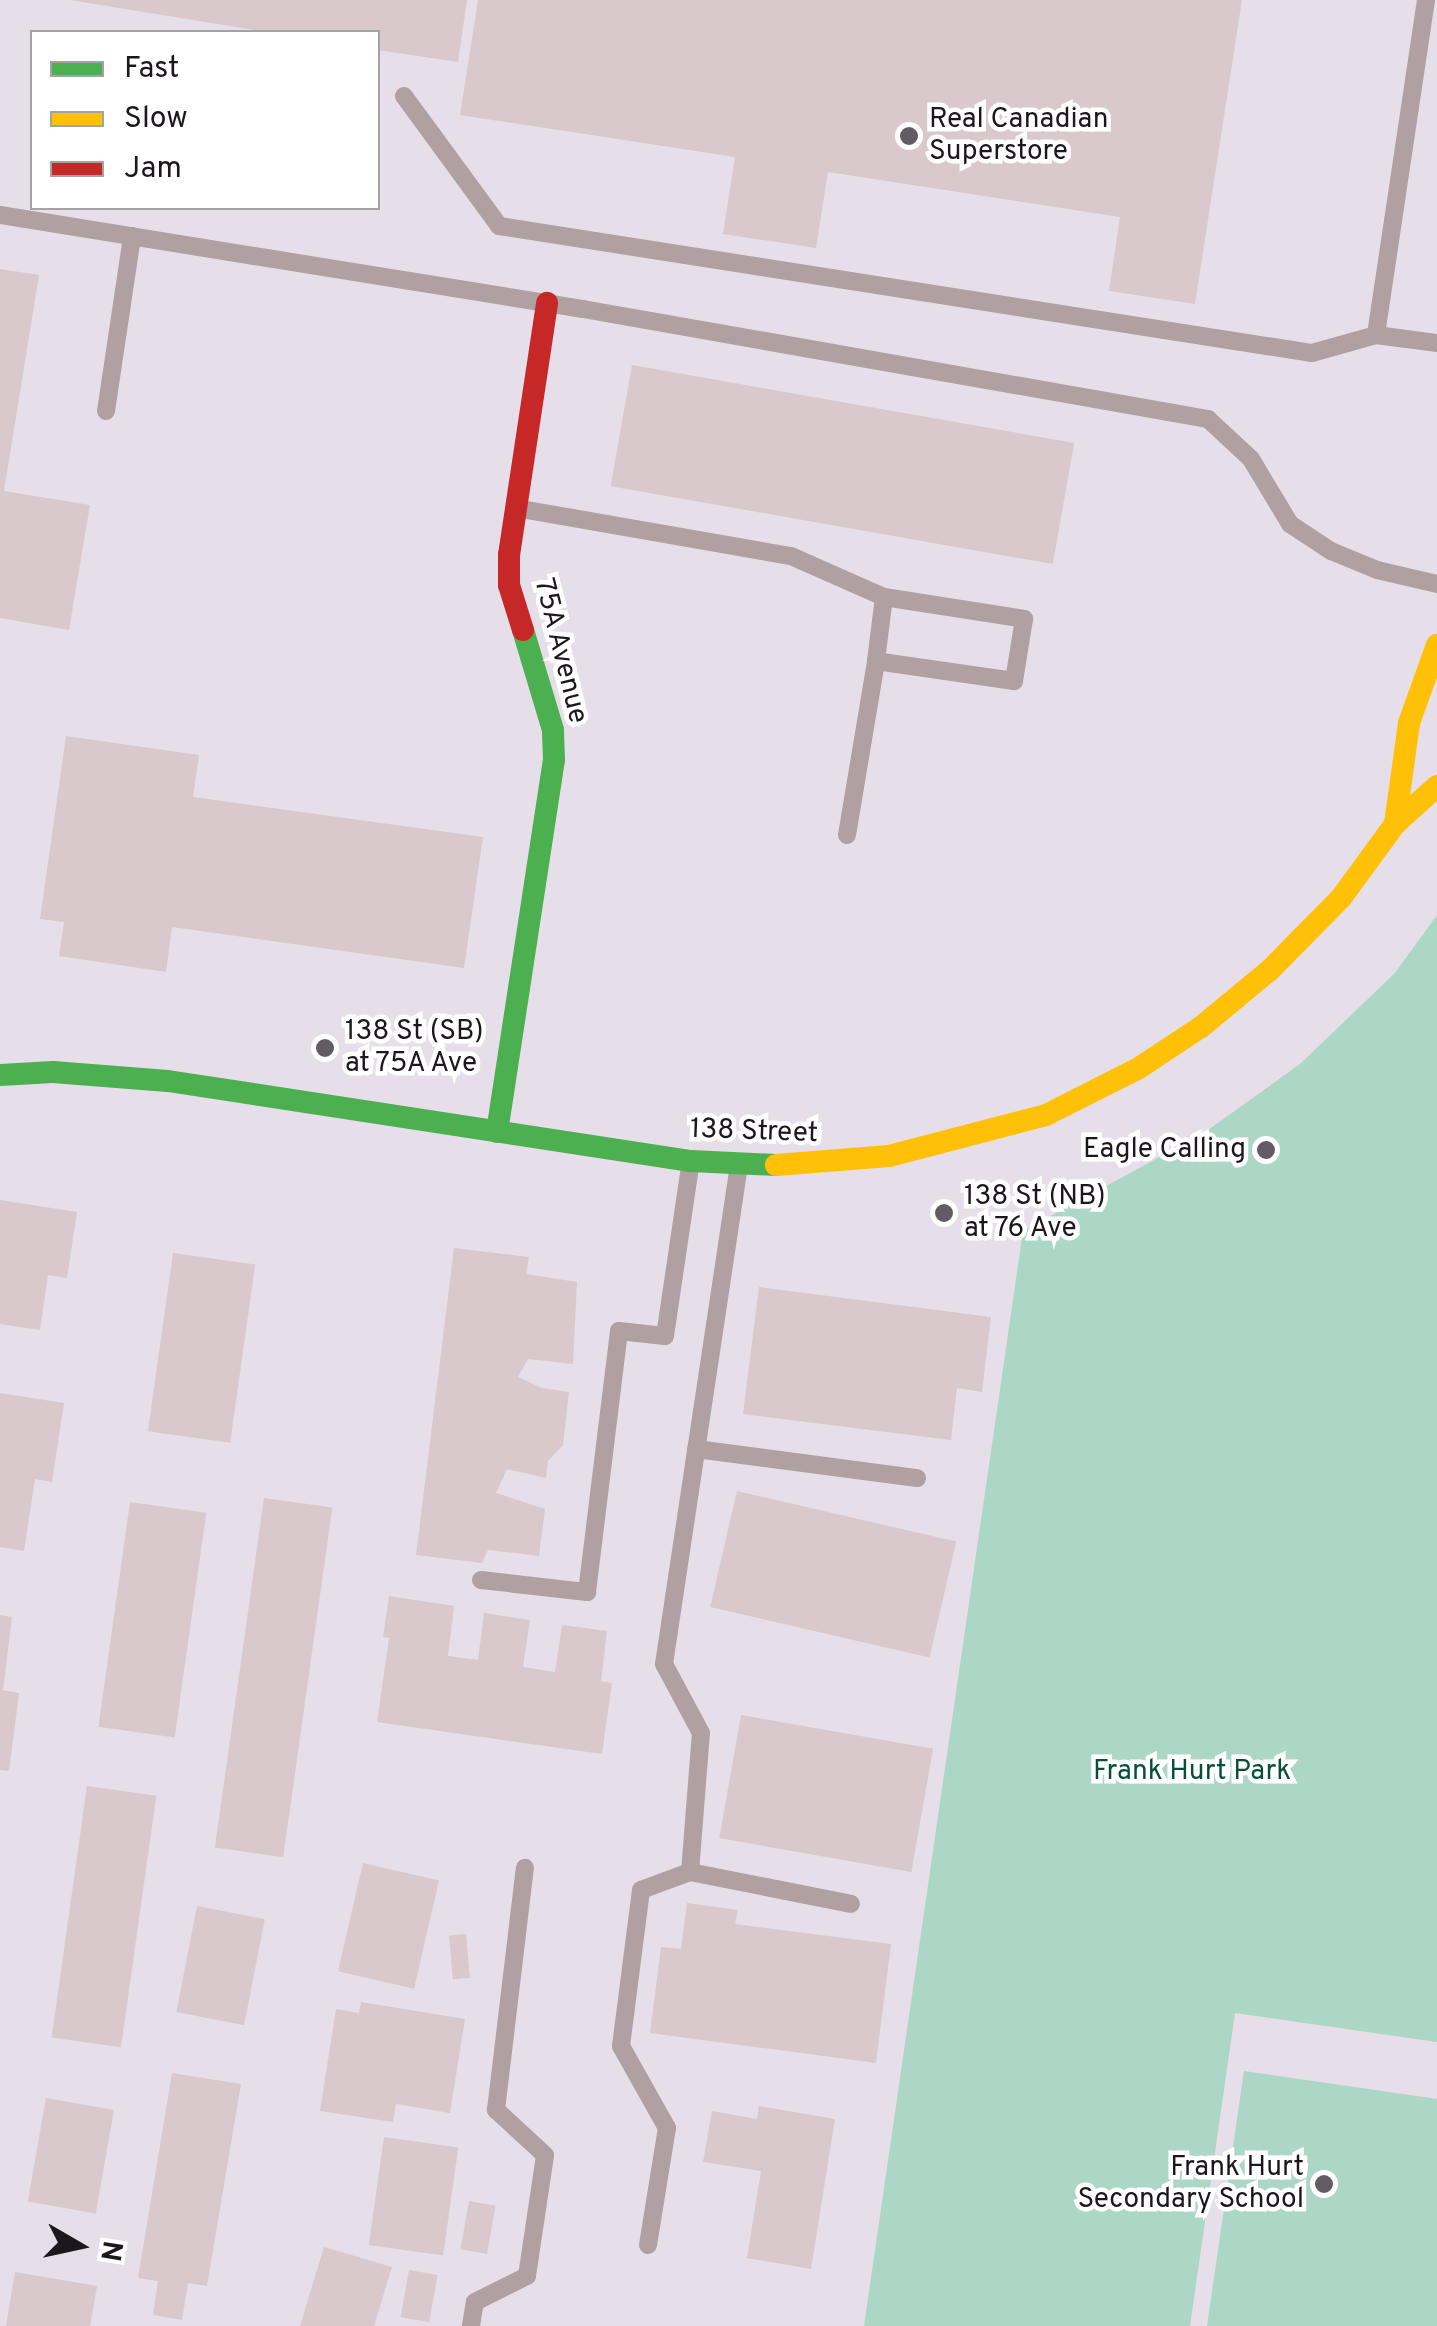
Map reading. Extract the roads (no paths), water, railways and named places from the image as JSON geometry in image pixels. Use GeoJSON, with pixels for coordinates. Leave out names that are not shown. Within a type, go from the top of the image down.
{"type":"FeatureCollection","features":[{"type":"Feature","properties":{"kind":"main road","name":"75A Avenue"},"geometry":{"type":"LineString","coordinates":[[497,1132],[554,760],[552,730],[509,585],[516,508],[547,303]]}},
{"type":"Feature","properties":{"kind":"main road"},"geometry":{"type":"LineString","coordinates":[[1395,824],[1409,722],[1437,645]]}},
{"type":"Feature","properties":{"kind":"main road","name":"138 Street"},"geometry":{"type":"LineString","coordinates":[[0,1075],[54,1072],[152,1080],[691,1161],[840,1164],[932,1147],[1046,1115],[1138,1068],[1200,1027],[1270,970],[1341,898],[1395,824],[1437,786]]}},
{"type":"Feature","properties":{"kind":"lane"},"geometry":{"type":"LineString","coordinates":[[1376,335],[1426,0]]}},
{"type":"Feature","properties":{"kind":"lane"},"geometry":{"type":"LineString","coordinates":[[404,96],[499,226],[1312,353],[1376,335],[1437,343]]}},
{"type":"Feature","properties":{"kind":"lane"},"geometry":{"type":"LineString","coordinates":[[0,214],[547,303],[1208,419],[1250,458],[1290,524],[1331,551],[1377,570],[1437,584]]}},
{"type":"Feature","properties":{"kind":"lane"},"geometry":{"type":"LineString","coordinates":[[106,411],[132,236]]}},
{"type":"Feature","properties":{"kind":"lane"},"geometry":{"type":"LineString","coordinates":[[516,508],[791,556],[884,598],[1024,620],[1014,681],[876,661]]}},
{"type":"Feature","properties":{"kind":"lane"},"geometry":{"type":"LineString","coordinates":[[847,834],[884,598]]}},
{"type":"Feature","properties":{"kind":"lane"},"geometry":{"type":"LineString","coordinates":[[481,1580],[587,1592],[620,1331],[665,1336],[691,1161]]}},
{"type":"Feature","properties":{"kind":"lane"},"geometry":{"type":"LineString","coordinates":[[690,1872],[702,1733],[664,1664],[740,1164]]}},
{"type":"Feature","properties":{"kind":"lane"},"geometry":{"type":"LineString","coordinates":[[696,1449],[916,1478]]}},
{"type":"Feature","properties":{"kind":"lane"},"geometry":{"type":"LineString","coordinates":[[471,2326],[475,2302],[527,2276],[544,2155],[496,2110],[525,1868]]}},
{"type":"Feature","properties":{"kind":"lane"},"geometry":{"type":"LineString","coordinates":[[648,2245],[667,2128],[621,2046],[641,1890],[690,1872],[850,1904]]}},
{"type":"Feature","properties":{"kind":"place","name":"Real Canadian Superstore"},"geometry":{"type":"Point","coordinates":[909,136]}},
{"type":"Feature","properties":{"kind":"place","name":"138 St (SB) at 75A Ave"},"geometry":{"type":"Point","coordinates":[325,1048]}},
{"type":"Feature","properties":{"kind":"place","name":"Eagle Calling"},"geometry":{"type":"Point","coordinates":[1266,1150]}},
{"type":"Feature","properties":{"kind":"place","name":"138 St (NB) at 76 Ave"},"geometry":{"type":"Point","coordinates":[944,1213]}},
{"type":"Feature","properties":{"kind":"place","name":"Frank Hurt Secondary School"},"geometry":{"type":"Point","coordinates":[1324,2184]}},
{"type":"Feature","properties":{"kind":"park label","name":"Frank Hurt Park"},"geometry":{"type":"Point","coordinates":[1192,1772]}}]}
